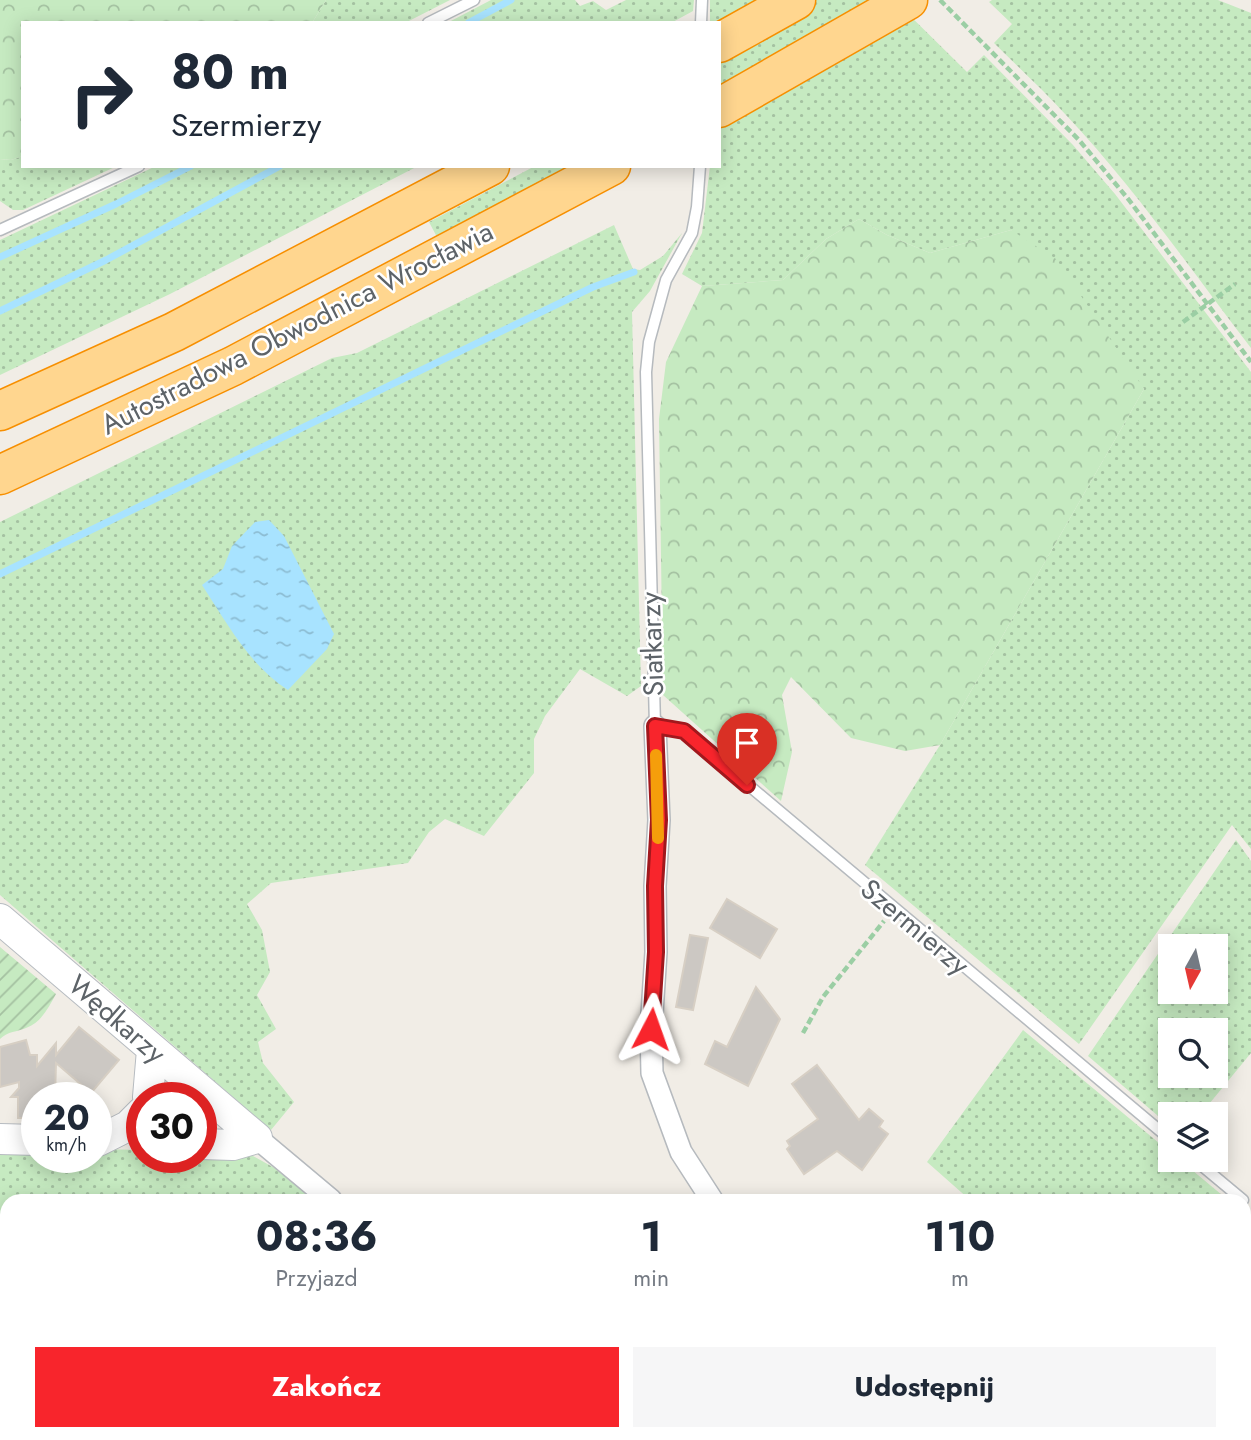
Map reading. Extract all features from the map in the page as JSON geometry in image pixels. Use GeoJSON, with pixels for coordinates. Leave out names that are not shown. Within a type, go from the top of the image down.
{"type":"FeatureCollection","features":[{"type":"Feature","properties":{"kind":"highway"},"geometry":{"type":"LineString","coordinates":[[721,42],[796,0]]}},
{"type":"Feature","properties":{"kind":"highway"},"geometry":{"type":"LineString","coordinates":[[721,107],[908,0]]}},
{"type":"Feature","properties":{"kind":"highway","name":"Autostradowa Obwodnica Wrocławia"},"geometry":{"type":"LineString","coordinates":[[0,411],[174,331],[486,168]]}},
{"type":"Feature","properties":{"kind":"highway","name":"Autostradowa Obwodnica Wrocławia"},"geometry":{"type":"LineString","coordinates":[[0,475],[233,366],[601,172]]}},
{"type":"Feature","properties":{"kind":"street","name":"Siatkarzy"},"geometry":{"type":"LineString","coordinates":[[655,726],[659,820],[651,1029],[652,1073],[681,1152],[708,1194]]}},
{"type":"Feature","properties":{"kind":"street","name":"Wędkarzy"},"geometry":{"type":"LineString","coordinates":[[0,919],[324,1194]]}},
{"type":"Feature","properties":{"kind":"street"},"geometry":{"type":"LineString","coordinates":[[149,1082],[152,1050]]}},
{"type":"Feature","properties":{"kind":"street"},"geometry":{"type":"LineString","coordinates":[[217,1144],[233,1144],[257,1138]]}},
{"type":"Feature","properties":{"kind":"street"},"geometry":{"type":"LineString","coordinates":[[0,1139],[21,1140]]}},
{"type":"Feature","properties":{"kind":"lane"},"geometry":{"type":"LineString","coordinates":[[432,21],[474,0]]}},
{"type":"Feature","properties":{"kind":"lane"},"geometry":{"type":"LineString","coordinates":[[701,21],[702,0]]}},
{"type":"Feature","properties":{"kind":"lane"},"geometry":{"type":"LineString","coordinates":[[0,230],[135,168]]}},
{"type":"Feature","properties":{"kind":"lane","name":"Siatkarzy"},"geometry":{"type":"LineString","coordinates":[[655,726],[646,372],[649,342],[666,280],[692,233],[700,168]]}},
{"type":"Feature","properties":{"kind":"lane","name":"Szermierzy"},"geometry":{"type":"LineString","coordinates":[[655,726],[684,731],[1158,1129]]}},
{"type":"Feature","properties":{"kind":"lane"},"geometry":{"type":"LineString","coordinates":[[1209,1172],[1236,1194]]}},
{"type":"Feature","properties":{"kind":"path"},"geometry":{"type":"LineString","coordinates":[[940,0],[1079,140],[1129,200],[1251,362]]}},
{"type":"Feature","properties":{"kind":"path"},"geometry":{"type":"LineString","coordinates":[[1183,323],[1234,284]]}},
{"type":"Feature","properties":{"kind":"path"},"geometry":{"type":"LineString","coordinates":[[803,1033],[823,997],[894,910]]}},
{"type":"Feature","properties":{"kind":"green space"},"geometry":{"type":"Polygon","coordinates":[[[0,0],[326,0],[313,21],[21,21],[21,157],[11,160],[0,159],[0,0]]]}},
{"type":"Feature","properties":{"kind":"green space"},"geometry":{"type":"Polygon","coordinates":[[[326,0],[450,0],[409,21],[313,21],[326,0]]]}},
{"type":"Feature","properties":{"kind":"green space"},"geometry":{"type":"Polygon","coordinates":[[[491,0],[575,0],[580,6],[593,1],[606,10],[626,0],[694,0],[693,11],[675,21],[451,21],[491,0]]]}},
{"type":"Feature","properties":{"kind":"green space"},"geometry":{"type":"Polygon","coordinates":[[[710,0],[894,0],[967,72],[984,55],[1073,145],[1115,194],[1251,372],[1251,849],[1232,825],[1079,1044],[865,865],[940,745],[1144,389],[1011,230],[930,253],[887,235],[859,219],[826,239],[783,280],[702,286],[682,274],[702,233],[710,168],[721,168],[721,21],[710,21],[710,0]]]}},
{"type":"Feature","properties":{"kind":"green space"},"geometry":{"type":"Polygon","coordinates":[[[1218,0],[1251,13],[1251,348],[1162,229],[1091,142],[994,43],[1012,24],[989,2],[1218,0]]]}},
{"type":"Feature","properties":{"kind":"green space"},"geometry":{"type":"Polygon","coordinates":[[[21,157],[21,168],[113,168],[23,210],[13,210],[0,201],[0,159],[11,160],[21,157]]]}},
{"type":"Feature","properties":{"kind":"green space"},"geometry":{"type":"Polygon","coordinates":[[[152,168],[414,168],[170,294],[0,375],[0,240],[152,168]]]}},
{"type":"Feature","properties":{"kind":"green space"},"geometry":{"type":"Polygon","coordinates":[[[531,168],[568,168],[437,237],[429,222],[531,168]]]}},
{"type":"Feature","properties":{"kind":"green space"},"geometry":{"type":"Polygon","coordinates":[[[859,219],[887,235],[930,253],[1011,230],[1056,259],[1144,389],[940,745],[905,751],[851,738],[791,677],[782,695],[792,752],[781,801],[663,695],[659,419],[666,362],[702,286],[783,280],[826,239],[859,219]]]}},
{"type":"Feature","properties":{"kind":"green space"},"geometry":{"type":"Polygon","coordinates":[[[614,225],[633,269],[640,270],[663,256],[682,233],[650,291],[632,312],[641,686],[627,696],[580,669],[545,716],[534,739],[534,773],[484,836],[445,819],[429,832],[408,863],[271,883],[247,904],[262,930],[270,972],[257,995],[276,1029],[258,1042],[263,1063],[294,1102],[271,1130],[0,895],[0,522],[332,358],[357,353],[614,225]]]}},
{"type":"Feature","properties":{"kind":"green space"},"geometry":{"type":"Polygon","coordinates":[[[1236,840],[1251,861],[1251,1053],[1228,1081],[1228,1018],[1158,1018],[1158,1088],[1222,1088],[1211,1102],[1158,1102],[1158,1116],[1088,1056],[1158,954],[1158,1004],[1228,1004],[1228,934],[1172,934],[1236,840]]]}},
{"type":"Feature","properties":{"kind":"green space"},"geometry":{"type":"Polygon","coordinates":[[[0,947],[56,994],[36,1022],[0,1039],[0,947]]]}},
{"type":"Feature","properties":{"kind":"green space"},"geometry":{"type":"Polygon","coordinates":[[[1023,1030],[1158,1142],[1158,1172],[1194,1172],[1221,1194],[963,1194],[927,1162],[1023,1030]]]}},
{"type":"Feature","properties":{"kind":"green space"},"geometry":{"type":"Polygon","coordinates":[[[0,1147],[21,1148],[21,1173],[112,1173],[112,1149],[126,1150],[126,1173],[217,1173],[217,1154],[232,1152],[253,1156],[280,1171],[309,1194],[0,1194],[0,1147]]]}},
{"type":"Feature","properties":{"kind":"water"},"geometry":{"type":"Polygon","coordinates":[[[269,520],[284,536],[334,634],[327,649],[288,690],[250,656],[202,585],[223,569],[232,546],[255,522],[269,520]]]}},
{"type":"Feature","properties":{"kind":"building"},"geometry":{"type":"Polygon","coordinates":[[[727,899],[777,929],[760,958],[710,928],[727,899]]]}},
{"type":"Feature","properties":{"kind":"building"},"geometry":{"type":"Polygon","coordinates":[[[690,935],[708,938],[693,1010],[676,1007],[690,935]]]}},
{"type":"Feature","properties":{"kind":"building"},"geometry":{"type":"Polygon","coordinates":[[[756,987],[780,1019],[748,1086],[705,1064],[715,1041],[727,1047],[756,987]]]}},
{"type":"Feature","properties":{"kind":"building"},"geometry":{"type":"Polygon","coordinates":[[[79,1027],[119,1060],[100,1082],[78,1082],[56,1063],[55,1082],[21,1082],[21,1118],[18,1118],[18,1097],[11,1097],[19,1088],[19,1082],[0,1087],[0,1047],[26,1040],[30,1055],[37,1055],[37,1066],[56,1043],[56,1055],[79,1027]]]}},
{"type":"Feature","properties":{"kind":"building"},"geometry":{"type":"Polygon","coordinates":[[[817,1065],[859,1120],[869,1109],[883,1121],[879,1127],[888,1134],[862,1170],[837,1151],[804,1174],[787,1149],[790,1146],[787,1141],[818,1119],[792,1084],[817,1065]]]}},
{"type":"Feature","properties":{"kind":"waterway"},"geometry":{"type":"LineString","coordinates":[[472,21],[511,0]]}},
{"type":"Feature","properties":{"kind":"waterway"},"geometry":{"type":"LineString","coordinates":[[0,257],[187,168]]}},
{"type":"Feature","properties":{"kind":"waterway"},"geometry":{"type":"LineString","coordinates":[[0,311],[106,260],[276,168]]}},
{"type":"Feature","properties":{"kind":"waterway"},"geometry":{"type":"LineString","coordinates":[[0,574],[593,287],[634,272]]}},
{"type":"Feature","properties":{"kind":"slow traffic"},"geometry":{"type":"LineString","coordinates":[[656,755],[658,838]]}},
{"type":"Feature","properties":{"kind":"route"},"geometry":{"type":"LineString","coordinates":[[651,1029],[659,820],[655,726],[684,731],[747,785]]}}]}
